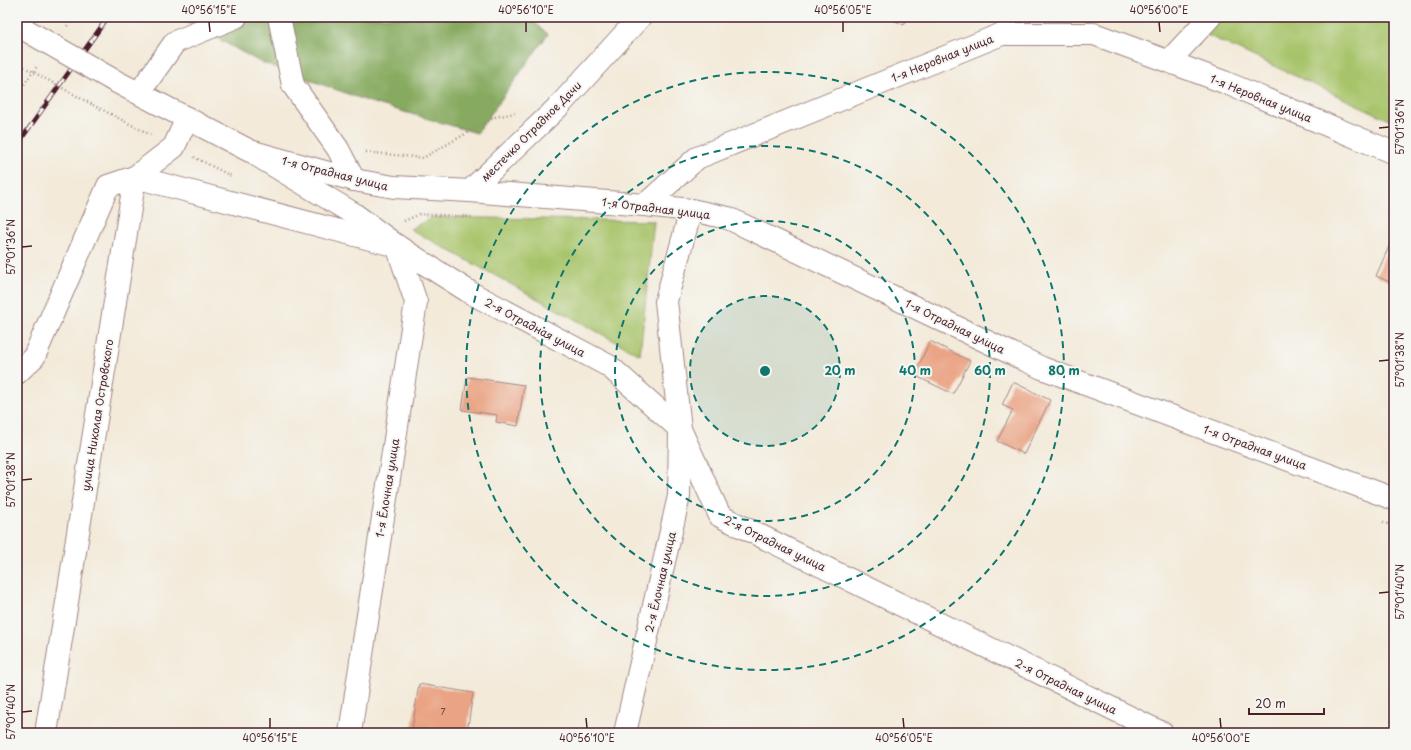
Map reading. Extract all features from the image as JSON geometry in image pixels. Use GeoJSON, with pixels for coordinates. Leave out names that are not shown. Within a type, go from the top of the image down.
{"type":"FeatureCollection","features":[{"type":"Feature","properties":{"kind":"street"},"geometry":{"type":"LineString","coordinates":[[139,93],[175,42],[236,17]]}},
{"type":"Feature","properties":{"kind":"street"},"geometry":{"type":"LineString","coordinates":[[279,17],[293,85],[338,149],[354,180]]}},
{"type":"Feature","properties":{"kind":"street","name":"местечко Отрадное Дачи"},"geometry":{"type":"LineString","coordinates":[[470,191],[559,106],[640,17]]}},
{"type":"Feature","properties":{"kind":"street"},"geometry":{"type":"LineString","coordinates":[[1169,61],[1210,17]]}},
{"type":"Feature","properties":{"kind":"street","name":"1-я Отрадная улица"},"geometry":{"type":"LineString","coordinates":[[17,25],[113,80],[250,151],[354,180],[394,188],[470,191],[645,205],[691,210],[728,218],[1042,368],[1394,499]]}},
{"type":"Feature","properties":{"kind":"street","name":"1-я Неровная улица"},"geometry":{"type":"LineString","coordinates":[[645,205],[697,158],[1002,34],[1094,34],[1169,61],[1394,153]]}},
{"type":"Feature","properties":{"kind":"street"},"geometry":{"type":"LineString","coordinates":[[17,373],[34,357],[108,186],[135,177],[174,147],[187,118]]}},
{"type":"Feature","properties":{"kind":"street","name":"2-я Отрадная улица"},"geometry":{"type":"LineString","coordinates":[[250,151],[354,214],[397,246],[471,293],[609,366],[680,428],[720,516],[1162,733]]}},
{"type":"Feature","properties":{"kind":"street"},"geometry":{"type":"LineString","coordinates":[[135,177],[397,246]]}},
{"type":"Feature","properties":{"kind":"street","name":"улица Николая Островского"},"geometry":{"type":"LineString","coordinates":[[46,733],[135,177]]}},
{"type":"Feature","properties":{"kind":"street"},"geometry":{"type":"LineString","coordinates":[[680,428],[666,300],[691,210]]}},
{"type":"Feature","properties":{"kind":"street","name":"1-я Ёлочная улица"},"geometry":{"type":"LineString","coordinates":[[350,733],[416,302],[397,246]]}},
{"type":"Feature","properties":{"kind":"street","name":"2-я Ёлочная улица"},"geometry":{"type":"LineString","coordinates":[[625,733],[679,496],[680,428]]}},
{"type":"Feature","properties":{"kind":"path"},"geometry":{"type":"LineString","coordinates":[[17,63],[92,105],[236,178]]}},
{"type":"Feature","properties":{"kind":"path"},"geometry":{"type":"LineString","coordinates":[[338,149],[422,158],[495,117],[517,113]]}},
{"type":"Feature","properties":{"kind":"path"},"geometry":{"type":"LineString","coordinates":[[377,231],[420,214],[474,217]]}},
{"type":"Feature","properties":{"kind":"path"},"geometry":{"type":"LineString","coordinates":[[1379,521],[1394,526]]}},
{"type":"Feature","properties":{"kind":"green space"},"geometry":{"type":"Polygon","coordinates":[[[179,17],[528,17],[548,34],[477,133],[370,102],[258,61],[179,17]]]}},
{"type":"Feature","properties":{"kind":"green space"},"geometry":{"type":"Polygon","coordinates":[[[1199,17],[1394,17],[1394,122],[1190,27],[1199,17]]]}},
{"type":"Feature","properties":{"kind":"green space"},"geometry":{"type":"Polygon","coordinates":[[[433,217],[654,221],[640,355],[410,229],[433,217]]]}},
{"type":"Feature","properties":{"kind":"building"},"geometry":{"type":"Polygon","coordinates":[[[887,17],[908,17],[904,25],[887,17]]]}},
{"type":"Feature","properties":{"kind":"building"},"geometry":{"type":"Polygon","coordinates":[[[1394,235],[1394,284],[1376,276],[1394,235]]]}},
{"type":"Feature","properties":{"kind":"building"},"geometry":{"type":"Polygon","coordinates":[[[930,341],[970,361],[953,394],[914,375],[930,341]]]}},
{"type":"Feature","properties":{"kind":"building"},"geometry":{"type":"Polygon","coordinates":[[[467,377],[524,385],[518,426],[496,422],[497,415],[462,410],[467,377]]]}},
{"type":"Feature","properties":{"kind":"building"},"geometry":{"type":"Polygon","coordinates":[[[1013,382],[1050,400],[1024,454],[997,441],[1013,410],[1002,405],[1013,382]]]}},
{"type":"Feature","properties":{"kind":"building"},"geometry":{"type":"Polygon","coordinates":[[[419,684],[473,693],[467,733],[437,733],[412,729],[419,684]]]}},
{"type":"Feature","properties":{"kind":"railway"},"geometry":{"type":"LineString","coordinates":[[17,145],[108,17]]}}]}
